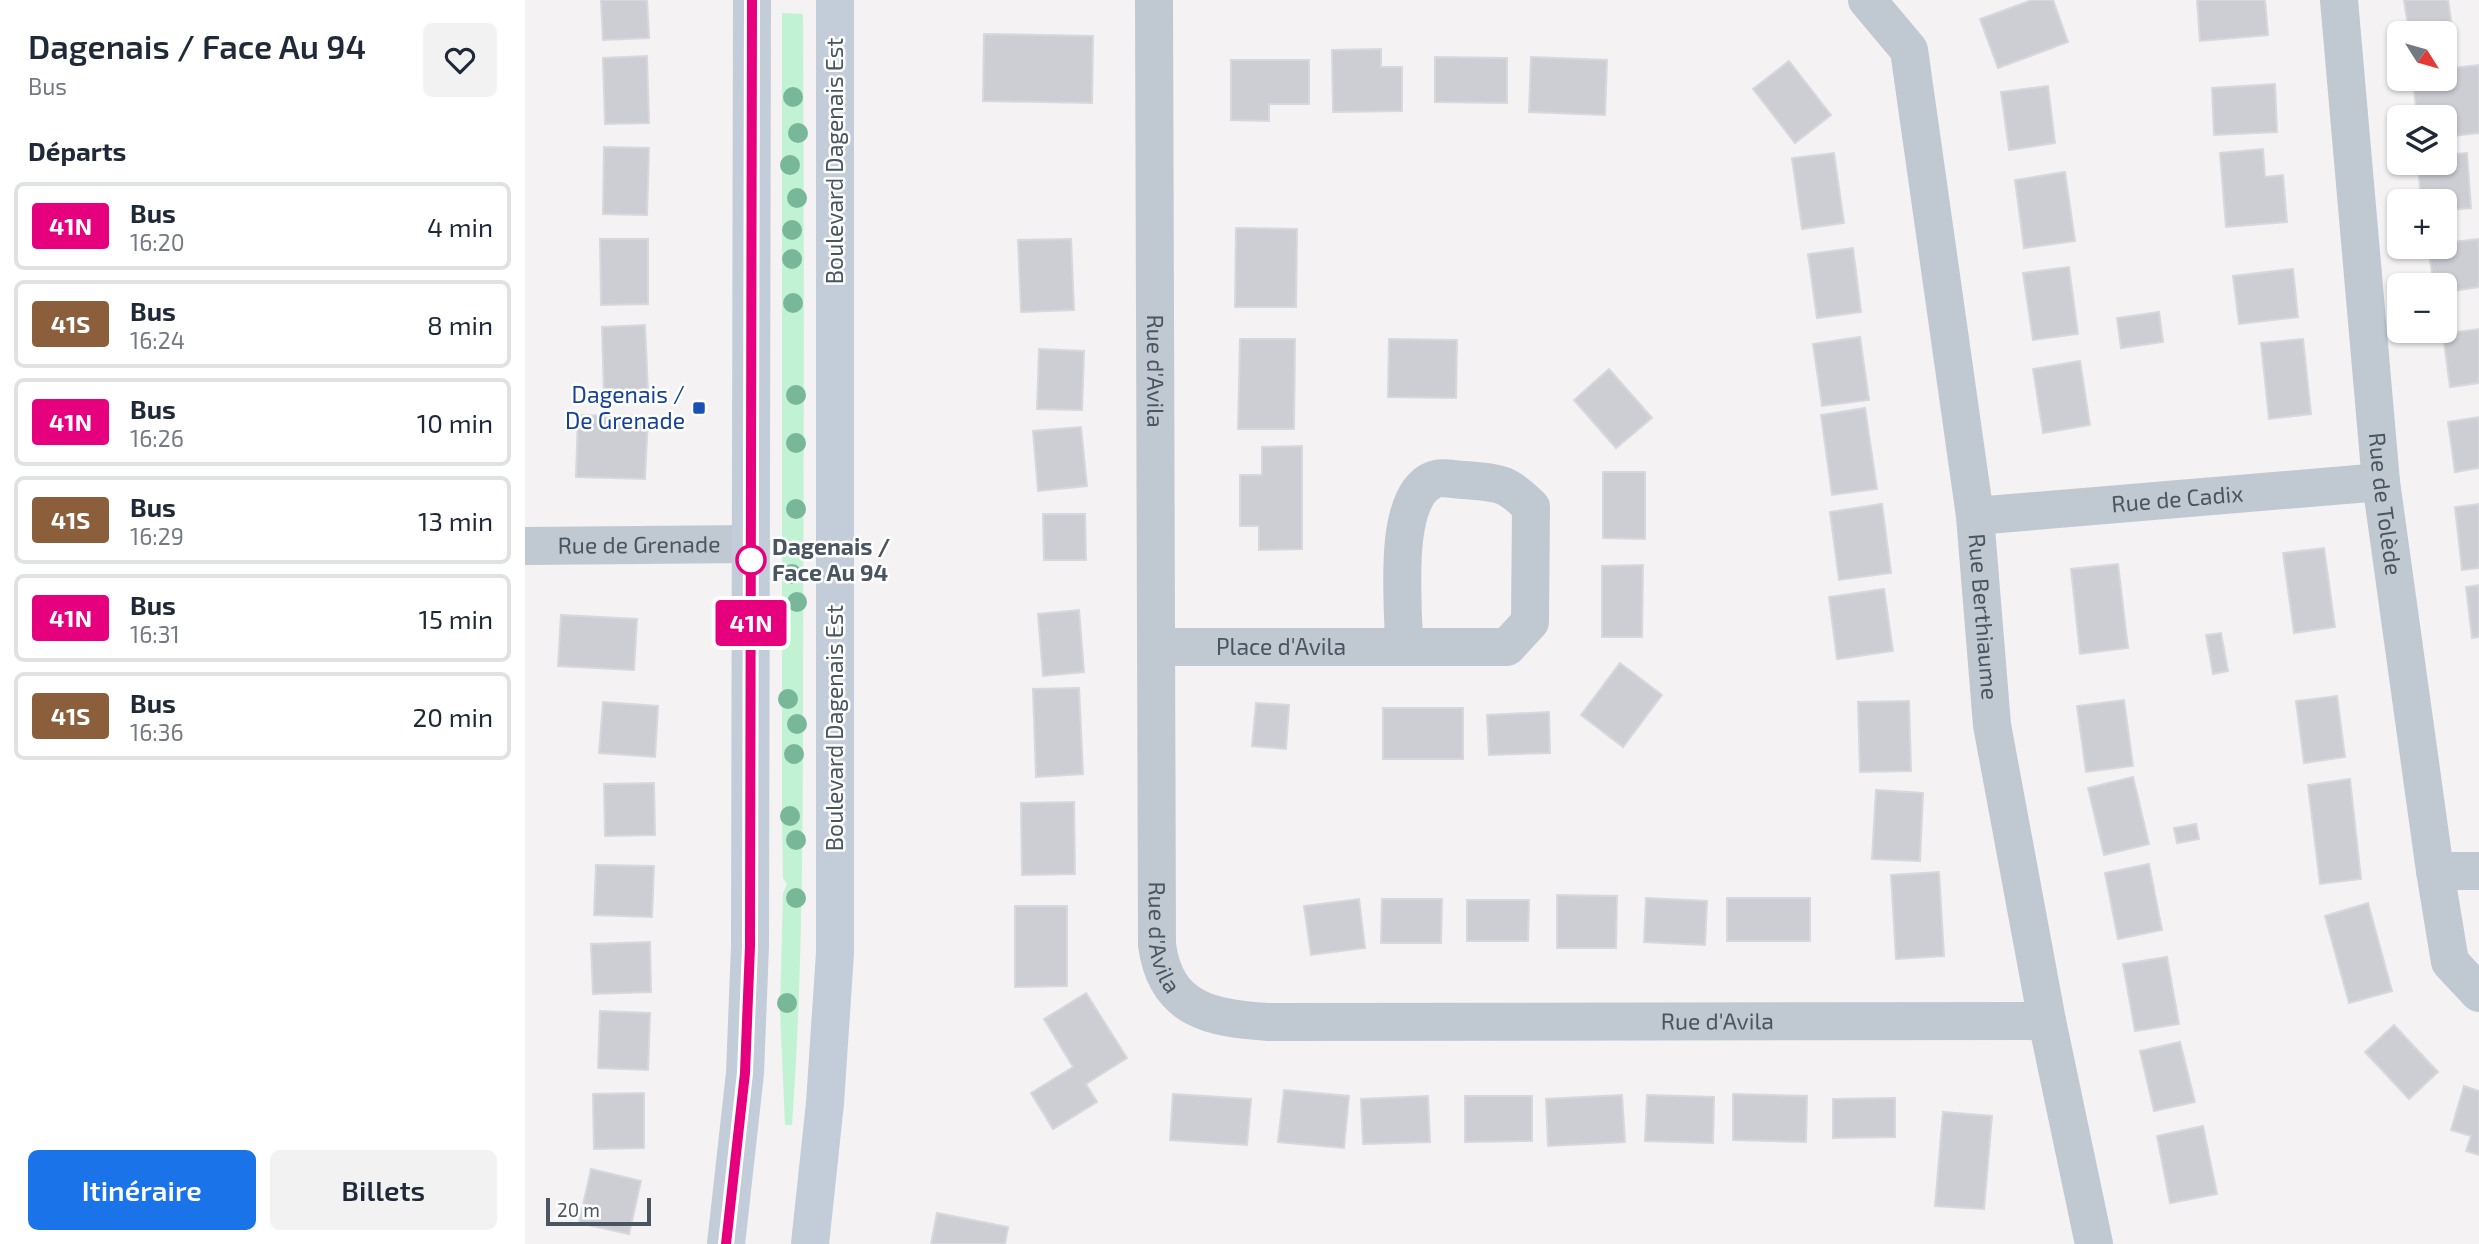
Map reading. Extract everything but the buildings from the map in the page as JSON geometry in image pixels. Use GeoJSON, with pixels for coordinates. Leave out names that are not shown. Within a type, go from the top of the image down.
{"type":"FeatureCollection","features":[{"type":"Feature","properties":{"kind":"main road"},"geometry":{"type":"LineString","coordinates":[[726,1244],[745,1073],[750,970],[752,0]]}},
{"type":"Feature","properties":{"kind":"main road","name":"Boulevard Dagenais Est"},"geometry":{"type":"LineString","coordinates":[[810,1244],[825,1103],[835,953],[835,0]]}},
{"type":"Feature","properties":{"kind":"street","name":"Rue d'Avila"},"geometry":{"type":"LineString","coordinates":[[1154,0],[1157,945],[1160,968],[1173,990],[1199,1011],[1230,1019],[1268,1022],[2047,1021]]}},
{"type":"Feature","properties":{"kind":"street","name":"Rue Berthiaume"},"geometry":{"type":"LineString","coordinates":[[1867,0],[1909,50],[1975,516],[1992,725],[2047,1021],[2094,1244]]}},
{"type":"Feature","properties":{"kind":"street","name":"Rue de Tolède"},"geometry":{"type":"LineString","coordinates":[[2339,0],[2381,482],[2435,871],[2450,962],[2479,993]]}},
{"type":"Feature","properties":{"kind":"street","name":"Place d'Avila"},"geometry":{"type":"LineString","coordinates":[[1157,647],[1403,647],[1507,647],[1530,622],[1531,507],[1502,483],[1435,479],[1420,488],[1411,500],[1404,530],[1403,647]]}},
{"type":"Feature","properties":{"kind":"street","name":"Rue de Cadix"},"geometry":{"type":"LineString","coordinates":[[1975,516],[2381,482]]}},
{"type":"Feature","properties":{"kind":"street","name":"Rue de Grenade"},"geometry":{"type":"LineString","coordinates":[[525,546],[751,544]]}},
{"type":"Feature","properties":{"kind":"street"},"geometry":{"type":"LineString","coordinates":[[2435,871],[2479,871]]}},
{"type":"Feature","properties":{"kind":"green space"},"geometry":{"type":"Polygon","coordinates":[[[782,13],[803,14],[802,836],[792,1125],[785,1125],[780,1011],[783,893],[787,884],[783,878],[782,818],[782,13]]]}},
{"type":"Feature","properties":{"kind":"bus line","name":"41N"},"geometry":{"type":"LineString","coordinates":[[726,1244],[745,1073],[750,946],[752,0]]}},
{"type":"Feature","properties":{"kind":"place","name":"Dagenais / De Grenade"},"geometry":{"type":"Point","coordinates":[699,408]}},
{"type":"Feature","properties":{"kind":"place","name":"Dagenais / Face Au 94"},"geometry":{"type":"Point","coordinates":[751,560]}}]}
